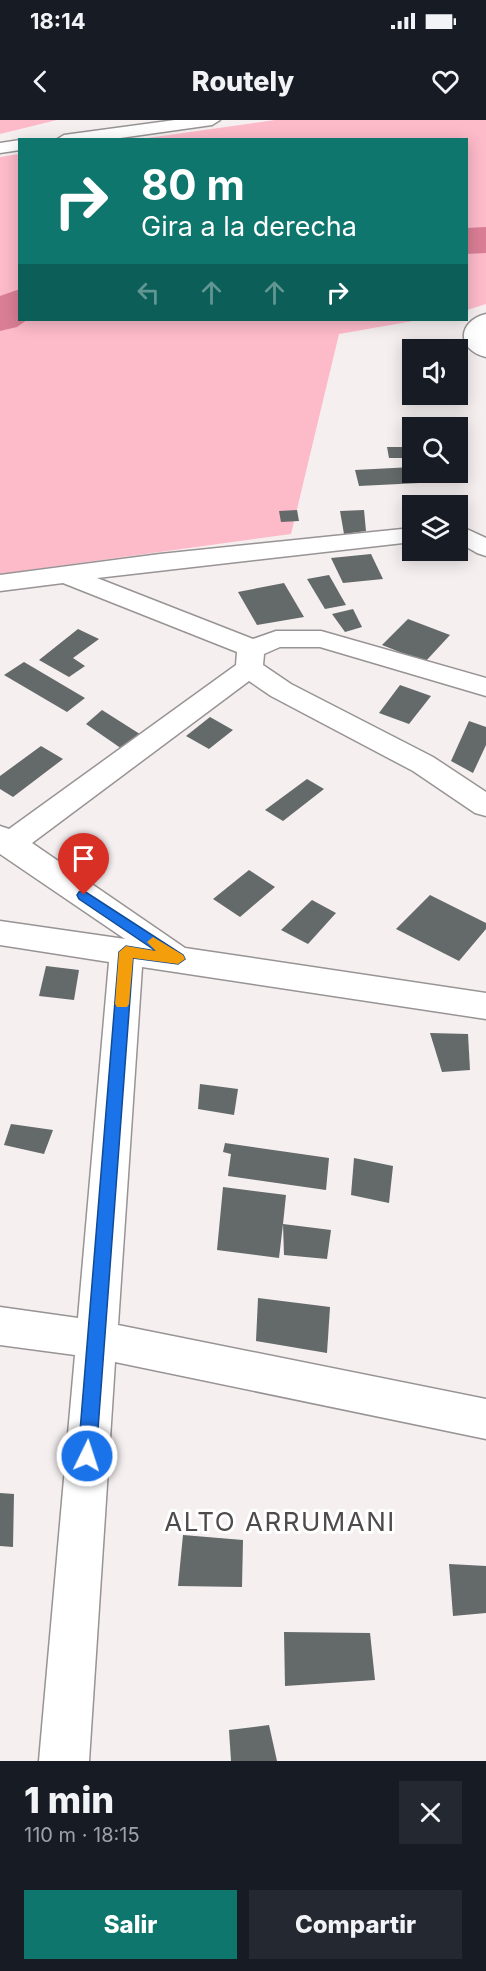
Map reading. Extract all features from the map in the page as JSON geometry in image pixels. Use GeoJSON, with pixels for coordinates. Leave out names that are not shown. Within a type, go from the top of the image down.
{"type":"FeatureCollection","features":[{"type":"Feature","properties":{"kind":"street"},"geometry":{"type":"LineString","coordinates":[[77,138],[178,122],[212,120]]}},
{"type":"Feature","properties":{"kind":"street"},"geometry":{"type":"LineString","coordinates":[[0,148],[18,145]]}},
{"type":"Feature","properties":{"kind":"street"},"geometry":{"type":"LineString","coordinates":[[486,320],[480,322],[474,332],[475,344],[486,351]]}},
{"type":"Feature","properties":{"kind":"street"},"geometry":{"type":"LineString","coordinates":[[468,530],[486,529]]}},
{"type":"Feature","properties":{"kind":"street"},"geometry":{"type":"LineString","coordinates":[[0,583],[402,536]]}},
{"type":"Feature","properties":{"kind":"street"},"geometry":{"type":"LineString","coordinates":[[468,537],[486,548]]}},
{"type":"Feature","properties":{"kind":"street"},"geometry":{"type":"LineString","coordinates":[[64,574],[252,658],[281,690],[423,764],[486,806]]}},
{"type":"Feature","properties":{"kind":"street"},"geometry":{"type":"LineString","coordinates":[[178,959],[4,841],[276,639],[321,639],[486,687]]}},
{"type":"Feature","properties":{"kind":"street"},"geometry":{"type":"LineString","coordinates":[[0,933],[486,1006]]}},
{"type":"Feature","properties":{"kind":"street"},"geometry":{"type":"LineString","coordinates":[[64,1761],[126,952]]}},
{"type":"Feature","properties":{"kind":"street"},"geometry":{"type":"LineString","coordinates":[[0,1326],[96,1339],[486,1419]]}},
{"type":"Feature","properties":{"kind":"shaded area"},"geometry":{"type":"Polygon","coordinates":[[[0,120],[57,120],[0,134],[0,120]]]}},
{"type":"Feature","properties":{"kind":"shaded area"},"geometry":{"type":"Polygon","coordinates":[[[275,120],[486,120],[486,304],[468,310],[468,138],[147,138],[275,120]]]}},
{"type":"Feature","properties":{"kind":"shaded area"},"geometry":{"type":"Polygon","coordinates":[[[18,154],[18,321],[413,321],[339,334],[291,534],[0,574],[0,157],[18,154]]]}},
{"type":"Feature","properties":{"kind":"building"},"geometry":{"type":"Polygon","coordinates":[[[387,447],[402,447],[402,458],[389,458],[387,447]]]}},
{"type":"Feature","properties":{"kind":"building"},"geometry":{"type":"Polygon","coordinates":[[[402,468],[402,483],[419,483],[359,486],[355,470],[402,468]]]}},
{"type":"Feature","properties":{"kind":"building"},"geometry":{"type":"Polygon","coordinates":[[[297,510],[299,521],[281,522],[279,511],[297,510]]]}},
{"type":"Feature","properties":{"kind":"building"},"geometry":{"type":"Polygon","coordinates":[[[364,510],[366,531],[344,534],[340,511],[364,510]]]}},
{"type":"Feature","properties":{"kind":"building"},"geometry":{"type":"Polygon","coordinates":[[[371,554],[383,579],[343,583],[331,558],[371,554]]]}},
{"type":"Feature","properties":{"kind":"building"},"geometry":{"type":"Polygon","coordinates":[[[329,575],[346,605],[325,609],[307,579],[329,575]]]}},
{"type":"Feature","properties":{"kind":"building"},"geometry":{"type":"Polygon","coordinates":[[[284,583],[304,617],[257,625],[238,592],[284,583]]]}},
{"type":"Feature","properties":{"kind":"building"},"geometry":{"type":"Polygon","coordinates":[[[353,609],[362,627],[345,632],[332,614],[353,609]]]}},
{"type":"Feature","properties":{"kind":"building"},"geometry":{"type":"Polygon","coordinates":[[[408,619],[450,635],[425,662],[382,645],[408,619]]]}},
{"type":"Feature","properties":{"kind":"building"},"geometry":{"type":"Polygon","coordinates":[[[78,629],[99,639],[73,658],[85,666],[69,677],[39,660],[78,629]]]}},
{"type":"Feature","properties":{"kind":"building"},"geometry":{"type":"Polygon","coordinates":[[[24,662],[85,698],[67,712],[4,675],[24,662]]]}},
{"type":"Feature","properties":{"kind":"building"},"geometry":{"type":"Polygon","coordinates":[[[400,685],[431,696],[409,724],[379,713],[400,685]]]}},
{"type":"Feature","properties":{"kind":"building"},"geometry":{"type":"Polygon","coordinates":[[[102,710],[143,736],[122,749],[86,724],[102,710]]]}},
{"type":"Feature","properties":{"kind":"building"},"geometry":{"type":"Polygon","coordinates":[[[210,717],[233,730],[209,749],[186,736],[210,717]]]}},
{"type":"Feature","properties":{"kind":"building"},"geometry":{"type":"Polygon","coordinates":[[[469,721],[486,727],[486,745],[473,773],[451,761],[469,721]]]}},
{"type":"Feature","properties":{"kind":"building"},"geometry":{"type":"Polygon","coordinates":[[[41,746],[63,759],[13,797],[0,789],[0,776],[41,746]]]}},
{"type":"Feature","properties":{"kind":"building"},"geometry":{"type":"Polygon","coordinates":[[[307,779],[324,789],[283,821],[265,810],[307,779]]]}},
{"type":"Feature","properties":{"kind":"building"},"geometry":{"type":"Polygon","coordinates":[[[249,870],[275,887],[240,917],[213,899],[249,870]]]}},
{"type":"Feature","properties":{"kind":"building"},"geometry":{"type":"Polygon","coordinates":[[[430,895],[486,923],[486,929],[459,961],[396,929],[430,895]]]}},
{"type":"Feature","properties":{"kind":"building"},"geometry":{"type":"Polygon","coordinates":[[[312,900],[336,913],[308,944],[281,930],[312,900]]]}},
{"type":"Feature","properties":{"kind":"building"},"geometry":{"type":"Polygon","coordinates":[[[46,966],[79,970],[74,1000],[39,996],[46,966]]]}},
{"type":"Feature","properties":{"kind":"building"},"geometry":{"type":"Polygon","coordinates":[[[430,1033],[468,1034],[470,1070],[442,1072],[430,1033]]]}},
{"type":"Feature","properties":{"kind":"building"},"geometry":{"type":"Polygon","coordinates":[[[200,1084],[238,1089],[234,1115],[198,1109],[200,1084]]]}},
{"type":"Feature","properties":{"kind":"building"},"geometry":{"type":"Polygon","coordinates":[[[11,1124],[53,1130],[44,1154],[4,1145],[11,1124]]]}},
{"type":"Feature","properties":{"kind":"building"},"geometry":{"type":"Polygon","coordinates":[[[225,1143],[329,1158],[326,1190],[228,1176],[231,1154],[223,1152],[225,1143]]]}},
{"type":"Feature","properties":{"kind":"building"},"geometry":{"type":"Polygon","coordinates":[[[354,1158],[393,1166],[389,1203],[351,1195],[354,1158]]]}},
{"type":"Feature","properties":{"kind":"building"},"geometry":{"type":"Polygon","coordinates":[[[223,1187],[286,1195],[279,1258],[217,1250],[223,1187]]]}},
{"type":"Feature","properties":{"kind":"building"},"geometry":{"type":"Polygon","coordinates":[[[283,1224],[331,1230],[327,1259],[284,1255],[283,1224]]]}},
{"type":"Feature","properties":{"kind":"building"},"geometry":{"type":"Polygon","coordinates":[[[258,1298],[330,1307],[327,1353],[256,1341],[258,1298]]]}},
{"type":"Feature","properties":{"kind":"building"},"geometry":{"type":"Polygon","coordinates":[[[0,1493],[14,1494],[13,1547],[0,1546],[0,1493]]]}},
{"type":"Feature","properties":{"kind":"building"},"geometry":{"type":"Polygon","coordinates":[[[183,1535],[243,1540],[242,1587],[178,1586],[183,1535]]]}},
{"type":"Feature","properties":{"kind":"building"},"geometry":{"type":"Polygon","coordinates":[[[449,1564],[486,1566],[486,1613],[453,1616],[449,1564]]]}},
{"type":"Feature","properties":{"kind":"building"},"geometry":{"type":"Polygon","coordinates":[[[284,1632],[370,1633],[375,1680],[285,1686],[284,1632]]]}},
{"type":"Feature","properties":{"kind":"building"},"geometry":{"type":"Polygon","coordinates":[[[269,1725],[277,1761],[231,1761],[229,1730],[269,1725]]]}},
{"type":"Feature","properties":{"kind":"waterway"},"geometry":{"type":"LineString","coordinates":[[468,241],[486,240]]}},
{"type":"Feature","properties":{"kind":"waterway"},"geometry":{"type":"LineString","coordinates":[[0,317],[18,304]]}},
{"type":"Feature","properties":{"kind":"slow traffic"},"geometry":{"type":"LineString","coordinates":[[122,1004],[126,952],[178,959],[153,942]]}},
{"type":"Feature","properties":{"kind":"district","name":"ALTO ARRUMANI"},"geometry":{"type":"Point","coordinates":[280,1521]}},
{"type":"Feature","properties":{"kind":"route"},"geometry":{"type":"LineString","coordinates":[[84,895],[178,959],[126,952],[87,1456]]}}]}
